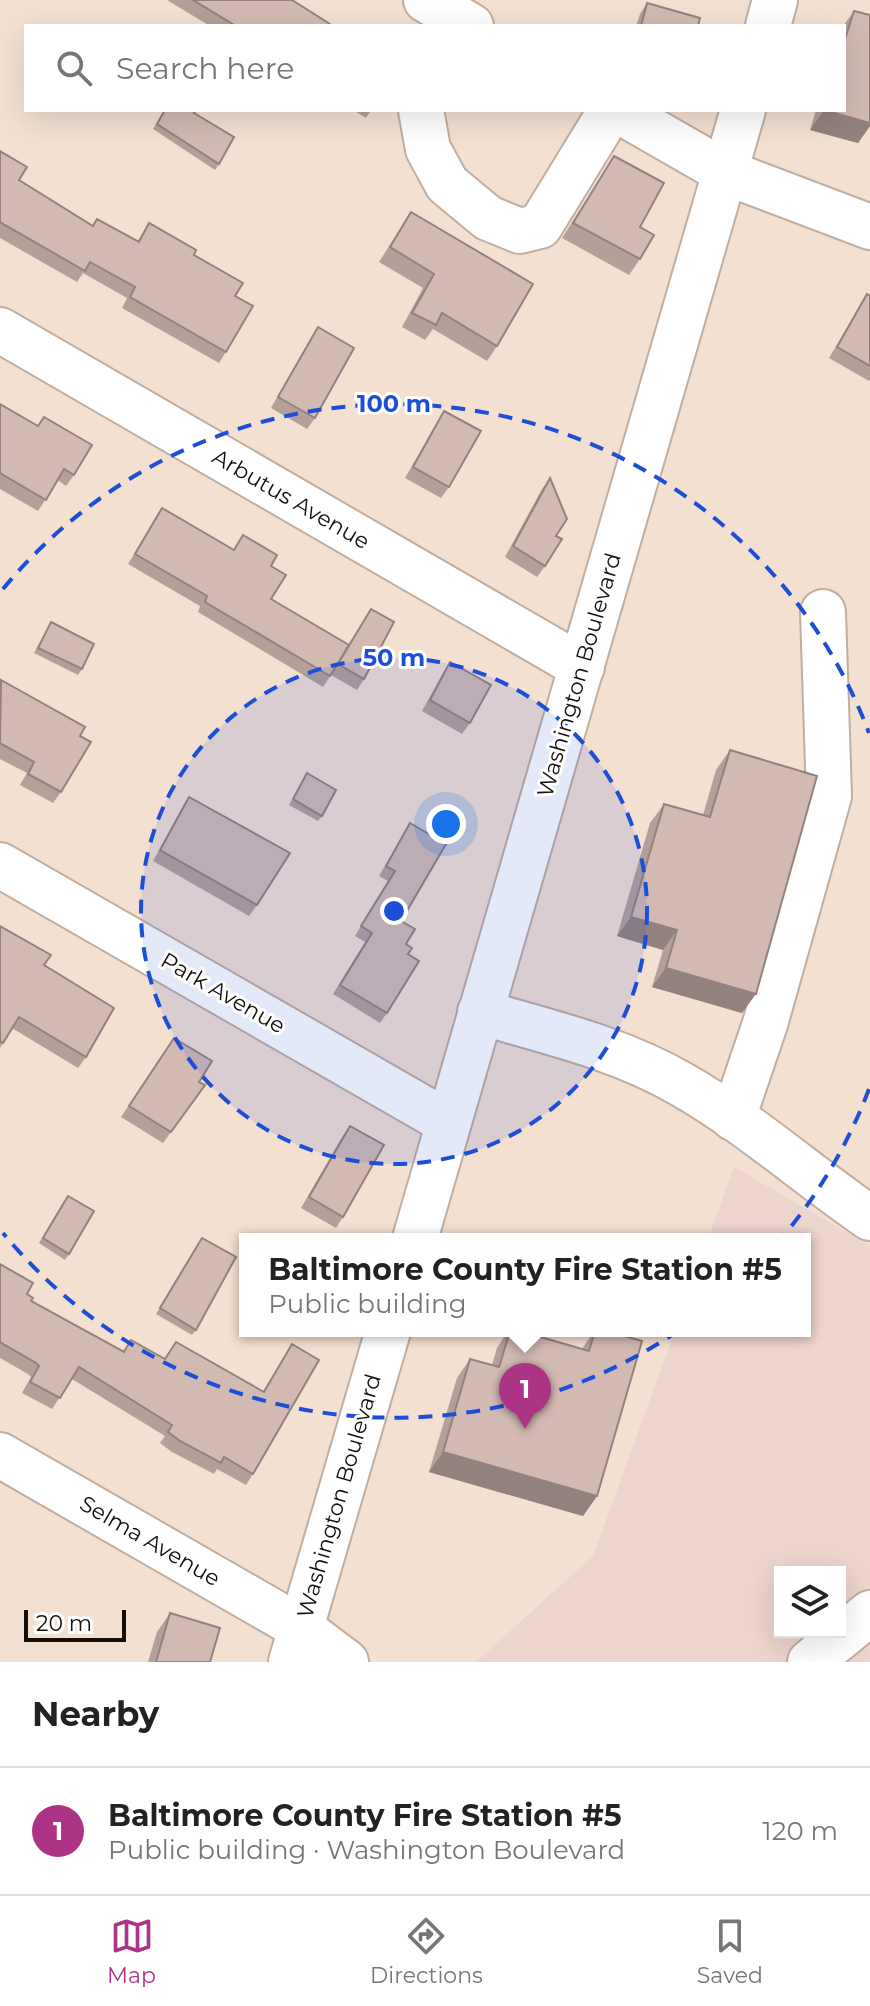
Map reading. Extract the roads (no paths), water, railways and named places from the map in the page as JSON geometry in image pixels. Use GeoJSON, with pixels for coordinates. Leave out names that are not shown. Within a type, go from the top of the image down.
{"type":"FeatureCollection","features":[{"type":"Feature","properties":{"kind":"street"},"geometry":{"type":"LineString","coordinates":[[769,24],[775,0]]}},
{"type":"Feature","properties":{"kind":"street"},"geometry":{"type":"LineString","coordinates":[[421,112],[428,149],[447,184],[488,218],[520,231],[540,226],[610,112]]}},
{"type":"Feature","properties":{"kind":"street"},"geometry":{"type":"LineString","coordinates":[[620,112],[725,172],[870,227]]}},
{"type":"Feature","properties":{"kind":"street","name":"Washington Boulevard"},"geometry":{"type":"LineString","coordinates":[[417,1233],[742,112]]}},
{"type":"Feature","properties":{"kind":"street","name":"Arbutus Avenue"},"geometry":{"type":"LineString","coordinates":[[0,330],[582,667]]}},
{"type":"Feature","properties":{"kind":"street"},"geometry":{"type":"LineString","coordinates":[[733,1118],[765,1024],[829,796],[823,612]]}},
{"type":"Feature","properties":{"kind":"street","name":"Park Avenue"},"geometry":{"type":"LineString","coordinates":[[0,865],[447,1122]]}},
{"type":"Feature","properties":{"kind":"street"},"geometry":{"type":"LineString","coordinates":[[480,1012],[639,1063],[679,1083],[733,1118],[870,1218]]}},
{"type":"Feature","properties":{"kind":"street","name":"Washington Boulevard"},"geometry":{"type":"LineString","coordinates":[[296,1645],[386,1337]]}},
{"type":"Feature","properties":{"kind":"street","name":"Selma Avenue"},"geometry":{"type":"LineString","coordinates":[[0,1455],[296,1645],[346,1662]]}},
{"type":"Feature","properties":{"kind":"street"},"geometry":{"type":"LineString","coordinates":[[810,1662],[870,1613]]}},
{"type":"Feature","properties":{"kind":"place","name":"Baltimore County Fire Station #5"},"geometry":{"type":"Point","coordinates":[525,1429]}}]}
